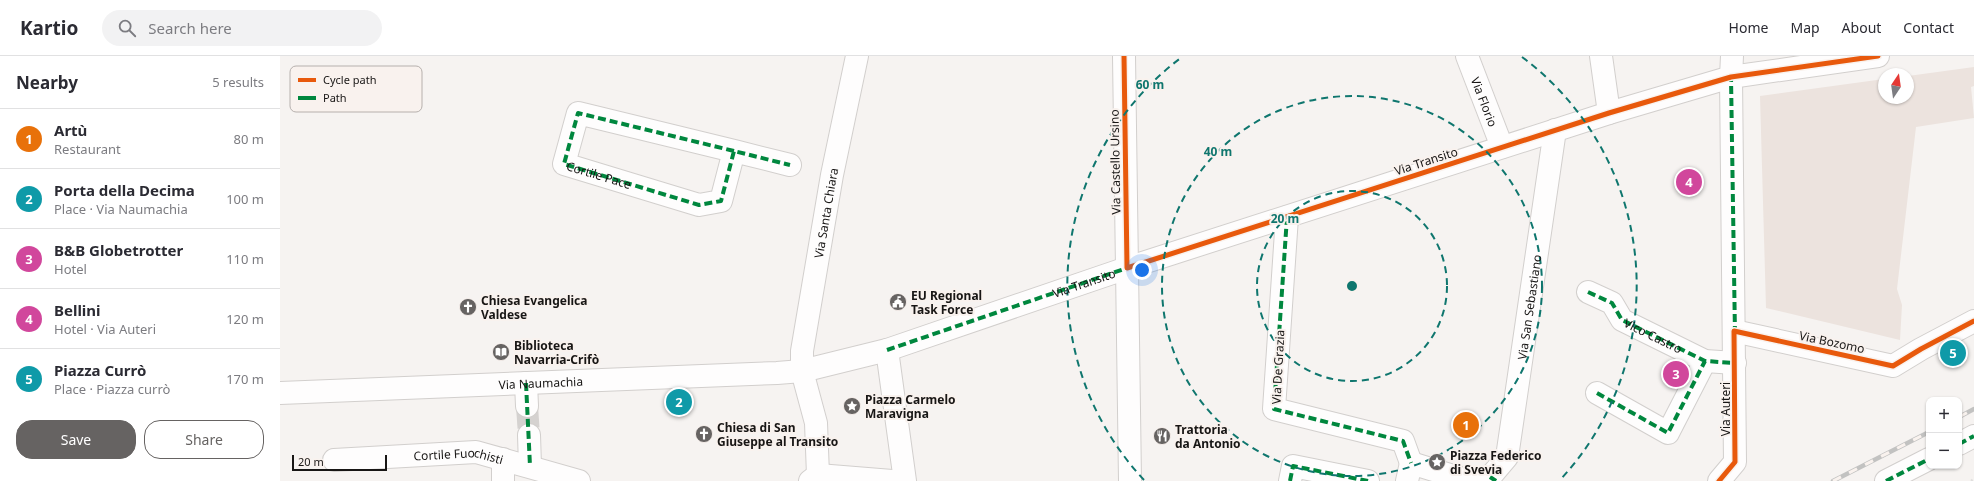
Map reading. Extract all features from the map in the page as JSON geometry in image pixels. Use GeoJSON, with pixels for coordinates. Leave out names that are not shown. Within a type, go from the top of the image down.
{"type":"FeatureCollection","features":[{"type":"Feature","properties":{"kind":"street","name":"Via Santa Chiara"},"geometry":{"type":"LineString","coordinates":[[814,478],[816,422],[802,371],[802,350],[832,175],[857,56]]}},
{"type":"Feature","properties":{"kind":"street","name":"Via Castello Ursino"},"geometry":{"type":"LineString","coordinates":[[1124,56],[1130,481]]}},
{"type":"Feature","properties":{"kind":"street","name":"Via Florio"},"geometry":{"type":"LineString","coordinates":[[1467,56],[1502,147]]}},
{"type":"Feature","properties":{"kind":"street"},"geometry":{"type":"LineString","coordinates":[[1602,56],[1610,112]]}},
{"type":"Feature","properties":{"kind":"street","name":"Via Auteri"},"geometry":{"type":"LineString","coordinates":[[1719,481],[1735,462],[1732,56]]}},
{"type":"Feature","properties":{"kind":"street","name":"Via Transito"},"geometry":{"type":"LineString","coordinates":[[802,371],[887,350],[1127,268],[1610,112],[1731,77],[1878,56]]}},
{"type":"Feature","properties":{"kind":"street","name":"Cortile Pace"},"geometry":{"type":"LineString","coordinates":[[734,151],[721,200],[699,205],[564,164],[578,113],[734,151],[790,166]]}},
{"type":"Feature","properties":{"kind":"street","name":"Via San Sebastiano"},"geometry":{"type":"LineString","coordinates":[[1493,479],[1507,457],[1555,130]]}},
{"type":"Feature","properties":{"kind":"street","name":"Via De Grazia"},"geometry":{"type":"LineString","coordinates":[[1287,217],[1274,409],[1403,441],[1409,472]]}},
{"type":"Feature","properties":{"kind":"street","name":"Vico Castro"},"geometry":{"type":"LineString","coordinates":[[1588,292],[1612,303],[1622,320],[1705,361]]}},
{"type":"Feature","properties":{"kind":"street","name":"Via Bozomo"},"geometry":{"type":"LineString","coordinates":[[1734,331],[1893,366],[1921,349],[1974,322]]}},
{"type":"Feature","properties":{"kind":"street"},"geometry":{"type":"LineString","coordinates":[[887,350],[906,481]]}},
{"type":"Feature","properties":{"kind":"street"},"geometry":{"type":"LineString","coordinates":[[1597,392],[1668,433],[1705,361],[1735,363]]}},
{"type":"Feature","properties":{"kind":"street","name":"Via Naumachia"},"geometry":{"type":"LineString","coordinates":[[280,393],[802,371]]}},
{"type":"Feature","properties":{"kind":"street"},"geometry":{"type":"LineString","coordinates":[[526,383],[527,406]]}},
{"type":"Feature","properties":{"kind":"street"},"geometry":{"type":"LineString","coordinates":[[529,435],[530,466]]}},
{"type":"Feature","properties":{"kind":"street"},"geometry":{"type":"LineString","coordinates":[[1962,442],[1974,436]]}},
{"type":"Feature","properties":{"kind":"street","name":"Cortile Fuochisti"},"geometry":{"type":"LineString","coordinates":[[334,460],[476,452],[579,481]]}},
{"type":"Feature","properties":{"kind":"street"},"geometry":{"type":"LineString","coordinates":[[503,459],[503,481]]}},
{"type":"Feature","properties":{"kind":"street"},"geometry":{"type":"LineString","coordinates":[[1886,481],[1926,461]]}},
{"type":"Feature","properties":{"kind":"street"},"geometry":{"type":"LineString","coordinates":[[1290,481],[1293,466],[1368,481]]}},
{"type":"Feature","properties":{"kind":"street"},"geometry":{"type":"LineString","coordinates":[[1409,472],[1466,481],[1493,479]]}},
{"type":"Feature","properties":{"kind":"street"},"geometry":{"type":"LineString","coordinates":[[814,478],[892,481]]}},
{"type":"Feature","properties":{"kind":"shaded area"},"geometry":{"type":"Polygon","coordinates":[[[1974,67],[1974,86],[1971,87],[1974,118],[1916,127],[1897,289],[1902,305],[1900,340],[1766,308],[1760,96],[1878,80],[1878,104],[1914,104],[1914,75],[1974,67]]]}},
{"type":"Feature","properties":{"kind":"tunnel"},"geometry":{"type":"LineString","coordinates":[[527,406],[529,435]]}},
{"type":"Feature","properties":{"kind":"railway"},"geometry":{"type":"LineString","coordinates":[[1962,415],[1974,409]]}},
{"type":"Feature","properties":{"kind":"railway"},"geometry":{"type":"LineString","coordinates":[[1833,481],[1927,433]]}},
{"type":"Feature","properties":{"kind":"marked path"},"geometry":{"type":"LineString","coordinates":[[1734,77],[1731,77],[1735,335]]}},
{"type":"Feature","properties":{"kind":"marked path"},"geometry":{"type":"LineString","coordinates":[[734,151],[578,113],[564,164],[699,205],[721,201],[734,151],[790,165]]}},
{"type":"Feature","properties":{"kind":"marked path"},"geometry":{"type":"LineString","coordinates":[[1287,217],[1274,409],[1403,441],[1411,463]]}},
{"type":"Feature","properties":{"kind":"marked path"},"geometry":{"type":"LineString","coordinates":[[887,350],[1127,268]]}},
{"type":"Feature","properties":{"kind":"marked path"},"geometry":{"type":"LineString","coordinates":[[1588,292],[1612,303],[1622,320],[1705,361],[1735,363]]}},
{"type":"Feature","properties":{"kind":"marked path"},"geometry":{"type":"LineString","coordinates":[[1597,393],[1668,433],[1705,361]]}},
{"type":"Feature","properties":{"kind":"marked path"},"geometry":{"type":"LineString","coordinates":[[526,383],[530,466]]}},
{"type":"Feature","properties":{"kind":"marked path"},"geometry":{"type":"LineString","coordinates":[[1962,442],[1974,436]]}},
{"type":"Feature","properties":{"kind":"marked path"},"geometry":{"type":"LineString","coordinates":[[1886,481],[1926,461]]}},
{"type":"Feature","properties":{"kind":"marked path"},"geometry":{"type":"LineString","coordinates":[[1290,481],[1293,466],[1368,481]]}},
{"type":"Feature","properties":{"kind":"marked path"},"geometry":{"type":"LineString","coordinates":[[1490,477],[1496,481]]}},
{"type":"Feature","properties":{"kind":"cycle path"},"geometry":{"type":"LineString","coordinates":[[1124,56],[1127,268],[1609,113],[1731,77],[1878,56]]}},
{"type":"Feature","properties":{"kind":"cycle path"},"geometry":{"type":"LineString","coordinates":[[1719,481],[1735,462],[1734,331],[1893,366],[1921,349],[1974,321]]}},
{"type":"Feature","properties":{"kind":"place","name":"Bellini"},"geometry":{"type":"Point","coordinates":[1689,182]}},
{"type":"Feature","properties":{"kind":"place","name":"EU Regional Task Force"},"geometry":{"type":"Point","coordinates":[898,302]}},
{"type":"Feature","properties":{"kind":"place","name":"Chiesa Evangelica Valdese"},"geometry":{"type":"Point","coordinates":[468,307]}},
{"type":"Feature","properties":{"kind":"place","name":"Biblioteca Navarria-Crifò"},"geometry":{"type":"Point","coordinates":[501,352]}},
{"type":"Feature","properties":{"kind":"place","name":"Piazza Currò"},"geometry":{"type":"Point","coordinates":[1953,353]}},
{"type":"Feature","properties":{"kind":"place","name":"B&B Globetrotter"},"geometry":{"type":"Point","coordinates":[1676,374]}},
{"type":"Feature","properties":{"kind":"place","name":"Porta della Decima"},"geometry":{"type":"Point","coordinates":[679,402]}},
{"type":"Feature","properties":{"kind":"place","name":"Piazza Carmelo Maravigna"},"geometry":{"type":"Point","coordinates":[852,406]}},
{"type":"Feature","properties":{"kind":"place","name":"Artù"},"geometry":{"type":"Point","coordinates":[1466,425]}},
{"type":"Feature","properties":{"kind":"place","name":"Chiesa di San Giuseppe al Transito"},"geometry":{"type":"Point","coordinates":[704,434]}},
{"type":"Feature","properties":{"kind":"place","name":"Trattoria da Antonio"},"geometry":{"type":"Point","coordinates":[1162,436]}},
{"type":"Feature","properties":{"kind":"place","name":"Piazza Federico di Svevia"},"geometry":{"type":"Point","coordinates":[1437,462]}}]}
